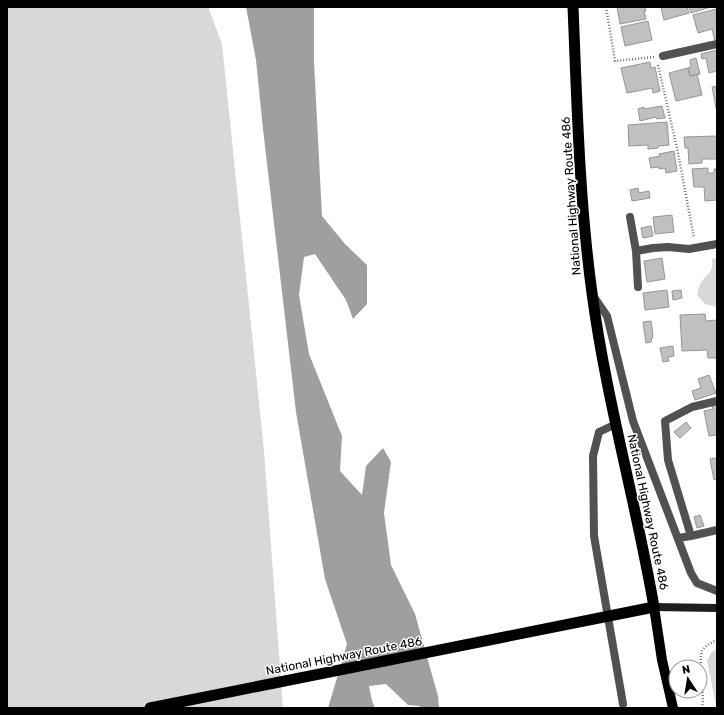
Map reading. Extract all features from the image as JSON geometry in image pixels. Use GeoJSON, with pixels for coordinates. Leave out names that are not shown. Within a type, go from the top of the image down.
{"type":"FeatureCollection","features":[{"type":"Feature","properties":{"kind":"highway","name":"National Highway Route 486"},"geometry":{"type":"LineString","coordinates":[[150,708],[654,607],[616,424],[592,294],[580,174],[573,7]]}},
{"type":"Feature","properties":{"kind":"main road"},"geometry":{"type":"LineString","coordinates":[[673,708],[662,660],[654,607],[717,608]]}},
{"type":"Feature","properties":{"kind":"street"},"geometry":{"type":"LineString","coordinates":[[660,56],[717,44]]}},
{"type":"Feature","properties":{"kind":"street"},"geometry":{"type":"LineString","coordinates":[[630,218],[636,251],[638,287]]}},
{"type":"Feature","properties":{"kind":"street"},"geometry":{"type":"LineString","coordinates":[[636,251],[660,247],[689,249],[717,244]]}},
{"type":"Feature","properties":{"kind":"street"},"geometry":{"type":"LineString","coordinates":[[592,294],[607,316],[633,420],[692,573],[697,583],[717,591]]}},
{"type":"Feature","properties":{"kind":"street"},"geometry":{"type":"LineString","coordinates":[[691,536],[668,460],[665,421],[692,407],[717,401]]}},
{"type":"Feature","properties":{"kind":"street"},"geometry":{"type":"LineString","coordinates":[[616,424],[599,432],[593,456],[594,536],[623,704]]}},
{"type":"Feature","properties":{"kind":"street"},"geometry":{"type":"LineString","coordinates":[[678,538],[717,530]]}},
{"type":"Feature","properties":{"kind":"path"},"geometry":{"type":"LineString","coordinates":[[606,7],[615,61],[660,56],[696,247]]}},
{"type":"Feature","properties":{"kind":"path"},"geometry":{"type":"LineString","coordinates":[[702,708],[702,651],[706,646],[717,640]]}},
{"type":"Feature","properties":{"kind":"shaded area"},"geometry":{"type":"Polygon","coordinates":[[[7,7],[208,7],[222,44],[264,451],[283,708],[7,708],[7,7]]]}},
{"type":"Feature","properties":{"kind":"shaded area"},"geometry":{"type":"Polygon","coordinates":[[[246,7],[314,7],[314,62],[322,216],[345,244],[367,265],[367,304],[353,319],[346,300],[315,254],[304,257],[299,295],[309,354],[342,436],[340,471],[362,495],[366,466],[383,448],[391,462],[384,513],[391,565],[415,614],[438,696],[439,708],[421,708],[420,706],[408,705],[386,684],[369,686],[375,708],[328,708],[347,644],[325,579],[296,412],[256,60],[246,7]]]}},
{"type":"Feature","properties":{"kind":"shaded area"},"geometry":{"type":"Polygon","coordinates":[[[717,258],[717,307],[705,304],[697,295],[701,282],[711,270],[712,259],[717,258]]]}},
{"type":"Feature","properties":{"kind":"shaded area"},"geometry":{"type":"Polygon","coordinates":[[[717,648],[717,705],[708,666],[708,659],[711,653],[717,648]]]}},
{"type":"Feature","properties":{"kind":"building"},"geometry":{"type":"Polygon","coordinates":[[[617,7],[645,7],[646,11],[644,11],[646,19],[620,24],[617,7]]]}},
{"type":"Feature","properties":{"kind":"building"},"geometry":{"type":"Polygon","coordinates":[[[661,7],[687,7],[689,13],[664,20],[661,7]]]}},
{"type":"Feature","properties":{"kind":"building"},"geometry":{"type":"Polygon","coordinates":[[[689,7],[711,7],[691,13],[689,7]]]}},
{"type":"Feature","properties":{"kind":"building"},"geometry":{"type":"Polygon","coordinates":[[[716,9],[717,41],[715,41],[712,29],[698,33],[693,15],[716,9]]]}},
{"type":"Feature","properties":{"kind":"building"},"geometry":{"type":"Polygon","coordinates":[[[648,21],[652,40],[625,46],[621,27],[648,21]]]}},
{"type":"Feature","properties":{"kind":"building"},"geometry":{"type":"Polygon","coordinates":[[[717,50],[717,71],[709,73],[706,58],[702,59],[701,54],[717,50]]]}},
{"type":"Feature","properties":{"kind":"building"},"geometry":{"type":"Polygon","coordinates":[[[696,58],[700,74],[690,76],[688,68],[691,67],[690,60],[696,58]]]}},
{"type":"Feature","properties":{"kind":"building"},"geometry":{"type":"Polygon","coordinates":[[[650,62],[651,68],[655,67],[660,91],[653,93],[652,88],[627,93],[621,68],[650,62]]]}},
{"type":"Feature","properties":{"kind":"building"},"geometry":{"type":"Polygon","coordinates":[[[688,68],[690,76],[697,74],[702,95],[676,101],[669,73],[688,68]]]}},
{"type":"Feature","properties":{"kind":"building"},"geometry":{"type":"Polygon","coordinates":[[[717,86],[717,108],[716,108],[712,87],[717,86]]]}},
{"type":"Feature","properties":{"kind":"building"},"geometry":{"type":"Polygon","coordinates":[[[662,106],[665,118],[657,119],[656,117],[640,121],[638,109],[644,107],[644,109],[662,106]]]}},
{"type":"Feature","properties":{"kind":"building"},"geometry":{"type":"Polygon","coordinates":[[[667,122],[669,145],[648,149],[648,145],[629,146],[628,125],[667,122]]]}},
{"type":"Feature","properties":{"kind":"building"},"geometry":{"type":"Polygon","coordinates":[[[717,136],[717,159],[702,159],[702,163],[689,164],[688,148],[685,148],[684,137],[717,136]]]}},
{"type":"Feature","properties":{"kind":"building"},"geometry":{"type":"Polygon","coordinates":[[[674,151],[677,171],[666,173],[665,168],[651,168],[649,158],[674,151]]]}},
{"type":"Feature","properties":{"kind":"building"},"geometry":{"type":"Polygon","coordinates":[[[708,168],[708,173],[714,173],[714,169],[717,169],[717,200],[705,201],[704,187],[694,187],[692,169],[708,168]]]}},
{"type":"Feature","properties":{"kind":"building"},"geometry":{"type":"Polygon","coordinates":[[[638,188],[639,193],[649,191],[650,198],[632,201],[630,190],[638,188]]]}},
{"type":"Feature","properties":{"kind":"building"},"geometry":{"type":"Polygon","coordinates":[[[672,215],[674,232],[655,234],[653,217],[672,215]]]}},
{"type":"Feature","properties":{"kind":"building"},"geometry":{"type":"Polygon","coordinates":[[[651,226],[653,236],[643,238],[641,228],[651,226]]]}},
{"type":"Feature","properties":{"kind":"building"},"geometry":{"type":"Polygon","coordinates":[[[662,258],[665,279],[647,282],[644,261],[662,258]]]}},
{"type":"Feature","properties":{"kind":"building"},"geometry":{"type":"Polygon","coordinates":[[[667,290],[669,307],[645,310],[643,293],[667,290]]]}},
{"type":"Feature","properties":{"kind":"building"},"geometry":{"type":"Polygon","coordinates":[[[681,290],[682,298],[673,300],[672,291],[681,290]]]}},
{"type":"Feature","properties":{"kind":"building"},"geometry":{"type":"Polygon","coordinates":[[[705,314],[706,321],[717,320],[717,358],[708,358],[707,350],[682,351],[680,315],[705,314]]]}},
{"type":"Feature","properties":{"kind":"building"},"geometry":{"type":"Polygon","coordinates":[[[651,321],[653,335],[651,342],[646,343],[643,322],[651,321]]]}},
{"type":"Feature","properties":{"kind":"building"},"geometry":{"type":"Polygon","coordinates":[[[673,346],[674,356],[668,357],[669,361],[663,362],[660,348],[673,346]]]}},
{"type":"Feature","properties":{"kind":"building"},"geometry":{"type":"Polygon","coordinates":[[[709,375],[716,393],[695,400],[692,391],[701,388],[698,379],[709,375]]]}},
{"type":"Feature","properties":{"kind":"building"},"geometry":{"type":"Polygon","coordinates":[[[717,405],[717,435],[709,436],[704,411],[713,409],[712,406],[717,405]]]}},
{"type":"Feature","properties":{"kind":"building"},"geometry":{"type":"Polygon","coordinates":[[[686,422],[691,428],[680,438],[674,432],[686,422]]]}},
{"type":"Feature","properties":{"kind":"building"},"geometry":{"type":"Polygon","coordinates":[[[717,458],[717,479],[714,480],[710,459],[717,458]]]}},
{"type":"Feature","properties":{"kind":"building"},"geometry":{"type":"Polygon","coordinates":[[[700,515],[704,526],[697,528],[694,517],[700,515]]]}}]}
